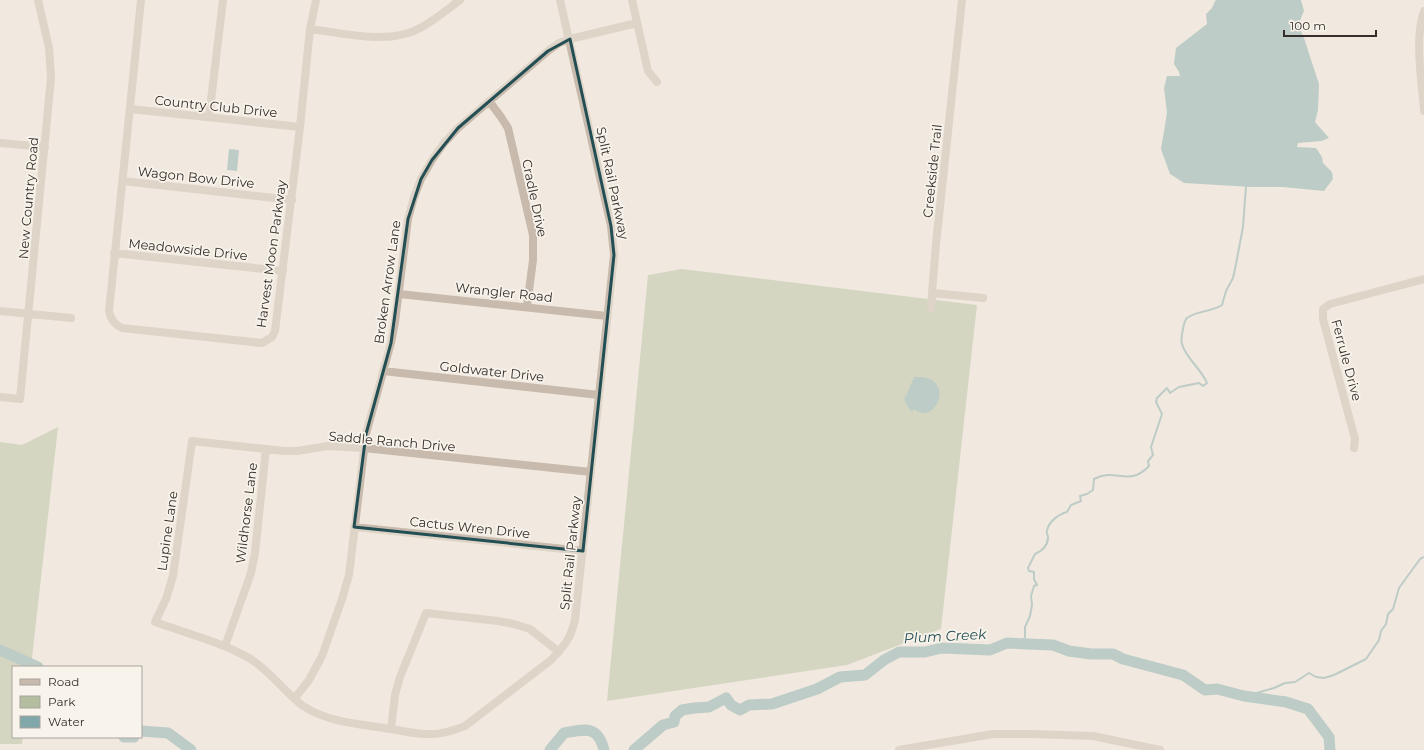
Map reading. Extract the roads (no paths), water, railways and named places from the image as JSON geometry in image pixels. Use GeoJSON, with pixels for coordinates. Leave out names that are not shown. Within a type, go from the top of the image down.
{"type":"FeatureCollection","features":[{"type":"Feature","properties":{"kind":"street","name":"New Country Road"},"geometry":{"type":"LineString","coordinates":[[0,397],[20,399],[50,90],[49,48],[38,0]]}},
{"type":"Feature","properties":{"kind":"street","name":"Harvest Moon Parkway"},"geometry":{"type":"LineString","coordinates":[[141,0],[109,311],[114,324],[122,328],[262,343],[272,337],[275,331],[292,200],[310,29],[316,0]]}},
{"type":"Feature","properties":{"kind":"street"},"geometry":{"type":"LineString","coordinates":[[209,117],[223,0]]}},
{"type":"Feature","properties":{"kind":"street"},"geometry":{"type":"LineString","coordinates":[[310,29],[376,38],[391,37],[406,34],[422,28],[460,0]]}},
{"type":"Feature","properties":{"kind":"street","name":"Split Rail Parkway"},"geometry":{"type":"LineString","coordinates":[[156,622],[225,646],[250,659],[263,668],[302,705],[317,714],[333,720],[432,734],[452,731],[465,726],[551,660],[559,652],[571,635],[576,620],[582,551],[613,270],[614,242],[570,39],[560,0]]}},
{"type":"Feature","properties":{"kind":"street"},"geometry":{"type":"LineString","coordinates":[[632,0],[648,71],[657,82]]}},
{"type":"Feature","properties":{"kind":"street","name":"Creekside Trail"},"geometry":{"type":"LineString","coordinates":[[930,308],[962,0]]}},
{"type":"Feature","properties":{"kind":"street"},"geometry":{"type":"LineString","coordinates":[[1424,11],[1419,39],[1424,111]]}},
{"type":"Feature","properties":{"kind":"street","name":"Broken Arrow Lane"},"geometry":{"type":"LineString","coordinates":[[295,698],[309,680],[322,656],[340,606],[349,575],[366,434],[395,322],[408,219],[421,179],[444,143],[458,128],[548,51],[560,43],[570,39],[637,23]]}},
{"type":"Feature","properties":{"kind":"street","name":"Cradle Drive"},"geometry":{"type":"LineString","coordinates":[[489,101],[508,128],[532,234],[533,260],[527,306]]}},
{"type":"Feature","properties":{"kind":"street","name":"Country Club Drive"},"geometry":{"type":"LineString","coordinates":[[130,109],[300,127]]}},
{"type":"Feature","properties":{"kind":"street"},"geometry":{"type":"LineString","coordinates":[[0,143],[44,147]]}},
{"type":"Feature","properties":{"kind":"street","name":"Wagon Bow Drive"},"geometry":{"type":"LineString","coordinates":[[123,181],[292,200]]}},
{"type":"Feature","properties":{"kind":"street","name":"Meadowside Drive"},"geometry":{"type":"LineString","coordinates":[[114,253],[283,271]]}},
{"type":"Feature","properties":{"kind":"street","name":"Ferrule Drive"},"geometry":{"type":"LineString","coordinates":[[1354,448],[1355,439],[1323,319],[1323,309],[1330,304],[1424,280]]}},
{"type":"Feature","properties":{"kind":"street"},"geometry":{"type":"LineString","coordinates":[[932,293],[983,298]]}},
{"type":"Feature","properties":{"kind":"street","name":"Wrangler Road"},"geometry":{"type":"LineString","coordinates":[[399,294],[527,306],[607,316]]}},
{"type":"Feature","properties":{"kind":"street"},"geometry":{"type":"LineString","coordinates":[[0,311],[71,318]]}},
{"type":"Feature","properties":{"kind":"street","name":"Goldwater Drive"},"geometry":{"type":"LineString","coordinates":[[383,371],[599,395]]}},
{"type":"Feature","properties":{"kind":"street","name":"Saddle Ranch Drive"},"geometry":{"type":"LineString","coordinates":[[192,441],[284,451],[297,451],[328,446],[364,448],[591,472]]}},
{"type":"Feature","properties":{"kind":"street","name":"Lupine Lane"},"geometry":{"type":"LineString","coordinates":[[156,622],[166,599],[173,576],[192,441]]}},
{"type":"Feature","properties":{"kind":"street","name":"Wildhorse Lane"},"geometry":{"type":"LineString","coordinates":[[225,646],[251,573],[255,553],[266,449]]}},
{"type":"Feature","properties":{"kind":"street","name":"Cactus Wren Drive"},"geometry":{"type":"LineString","coordinates":[[354,527],[582,551]]}},
{"type":"Feature","properties":{"kind":"street"},"geometry":{"type":"LineString","coordinates":[[391,729],[400,677],[426,613],[498,620],[514,624],[530,629],[559,652]]}},
{"type":"Feature","properties":{"kind":"street"},"geometry":{"type":"LineString","coordinates":[[899,750],[993,734],[1093,736],[1160,750]]}},
{"type":"Feature","properties":{"kind":"water"},"geometry":{"type":"Polygon","coordinates":[[[1217,0],[1301,0],[1304,11],[1298,25],[1304,38],[1319,84],[1318,110],[1315,122],[1329,138],[1321,141],[1298,143],[1297,147],[1316,148],[1322,157],[1323,163],[1332,172],[1333,179],[1324,191],[1283,187],[1251,187],[1184,183],[1170,174],[1161,149],[1167,113],[1164,88],[1167,76],[1180,76],[1174,64],[1176,48],[1207,24],[1206,14],[1217,0]]]}},
{"type":"Feature","properties":{"kind":"water"},"geometry":{"type":"Polygon","coordinates":[[[229,149],[239,150],[237,171],[227,170],[229,149]]]}},
{"type":"Feature","properties":{"kind":"water"},"geometry":{"type":"Polygon","coordinates":[[[914,377],[928,378],[936,383],[939,391],[939,399],[929,412],[922,413],[914,409],[912,412],[906,404],[904,397],[906,396],[914,377]]]}},
{"type":"Feature","properties":{"kind":"waterway"},"geometry":{"type":"LineString","coordinates":[[1021,645],[1025,637],[1025,627],[1030,616],[1032,605],[1031,596],[1034,586],[1037,585],[1034,579],[1034,572],[1029,571],[1028,568],[1035,554],[1046,546],[1049,525],[1057,517],[1067,512],[1071,505],[1081,501],[1080,496],[1093,490],[1094,479],[1109,475],[1128,477],[1135,476],[1149,466],[1148,461],[1153,455],[1151,447],[1162,414],[1156,402],[1157,398],[1167,388],[1170,393],[1179,387],[1199,383],[1203,386],[1207,383],[1184,349],[1182,344],[1183,331],[1187,318],[1222,305],[1226,291],[1233,278],[1236,264],[1243,227],[1246,186]]}},
{"type":"Feature","properties":{"kind":"waterway"},"geometry":{"type":"LineString","coordinates":[[1249,697],[1253,694],[1285,683],[1295,682],[1309,673],[1316,677],[1324,678],[1334,675],[1366,659],[1379,640],[1381,631],[1386,624],[1388,614],[1393,609],[1399,588],[1420,559],[1424,557]]}},
{"type":"Feature","properties":{"kind":"waterway","name":"Plum Creek"},"geometry":{"type":"LineString","coordinates":[[634,750],[663,725],[674,722],[675,716],[682,710],[709,707],[726,698],[731,705],[740,710],[749,705],[772,704],[817,689],[840,677],[865,675],[884,660],[899,652],[925,652],[942,648],[990,650],[1007,643],[1053,645],[1069,651],[1091,654],[1113,654],[1123,659],[1183,675],[1205,690],[1217,689],[1244,696],[1286,702],[1308,709],[1329,737],[1330,750]]}},
{"type":"Feature","properties":{"kind":"waterway","name":"Plum Creek"},"geometry":{"type":"LineString","coordinates":[[0,650],[36,666]]}},
{"type":"Feature","properties":{"kind":"waterway","name":"Plum Creek"},"geometry":{"type":"LineString","coordinates":[[550,750],[564,733],[578,730],[590,731],[598,736],[604,750]]}},
{"type":"Feature","properties":{"kind":"waterway","name":"Plum Creek"},"geometry":{"type":"LineString","coordinates":[[142,731],[168,733],[191,750]]}}]}
